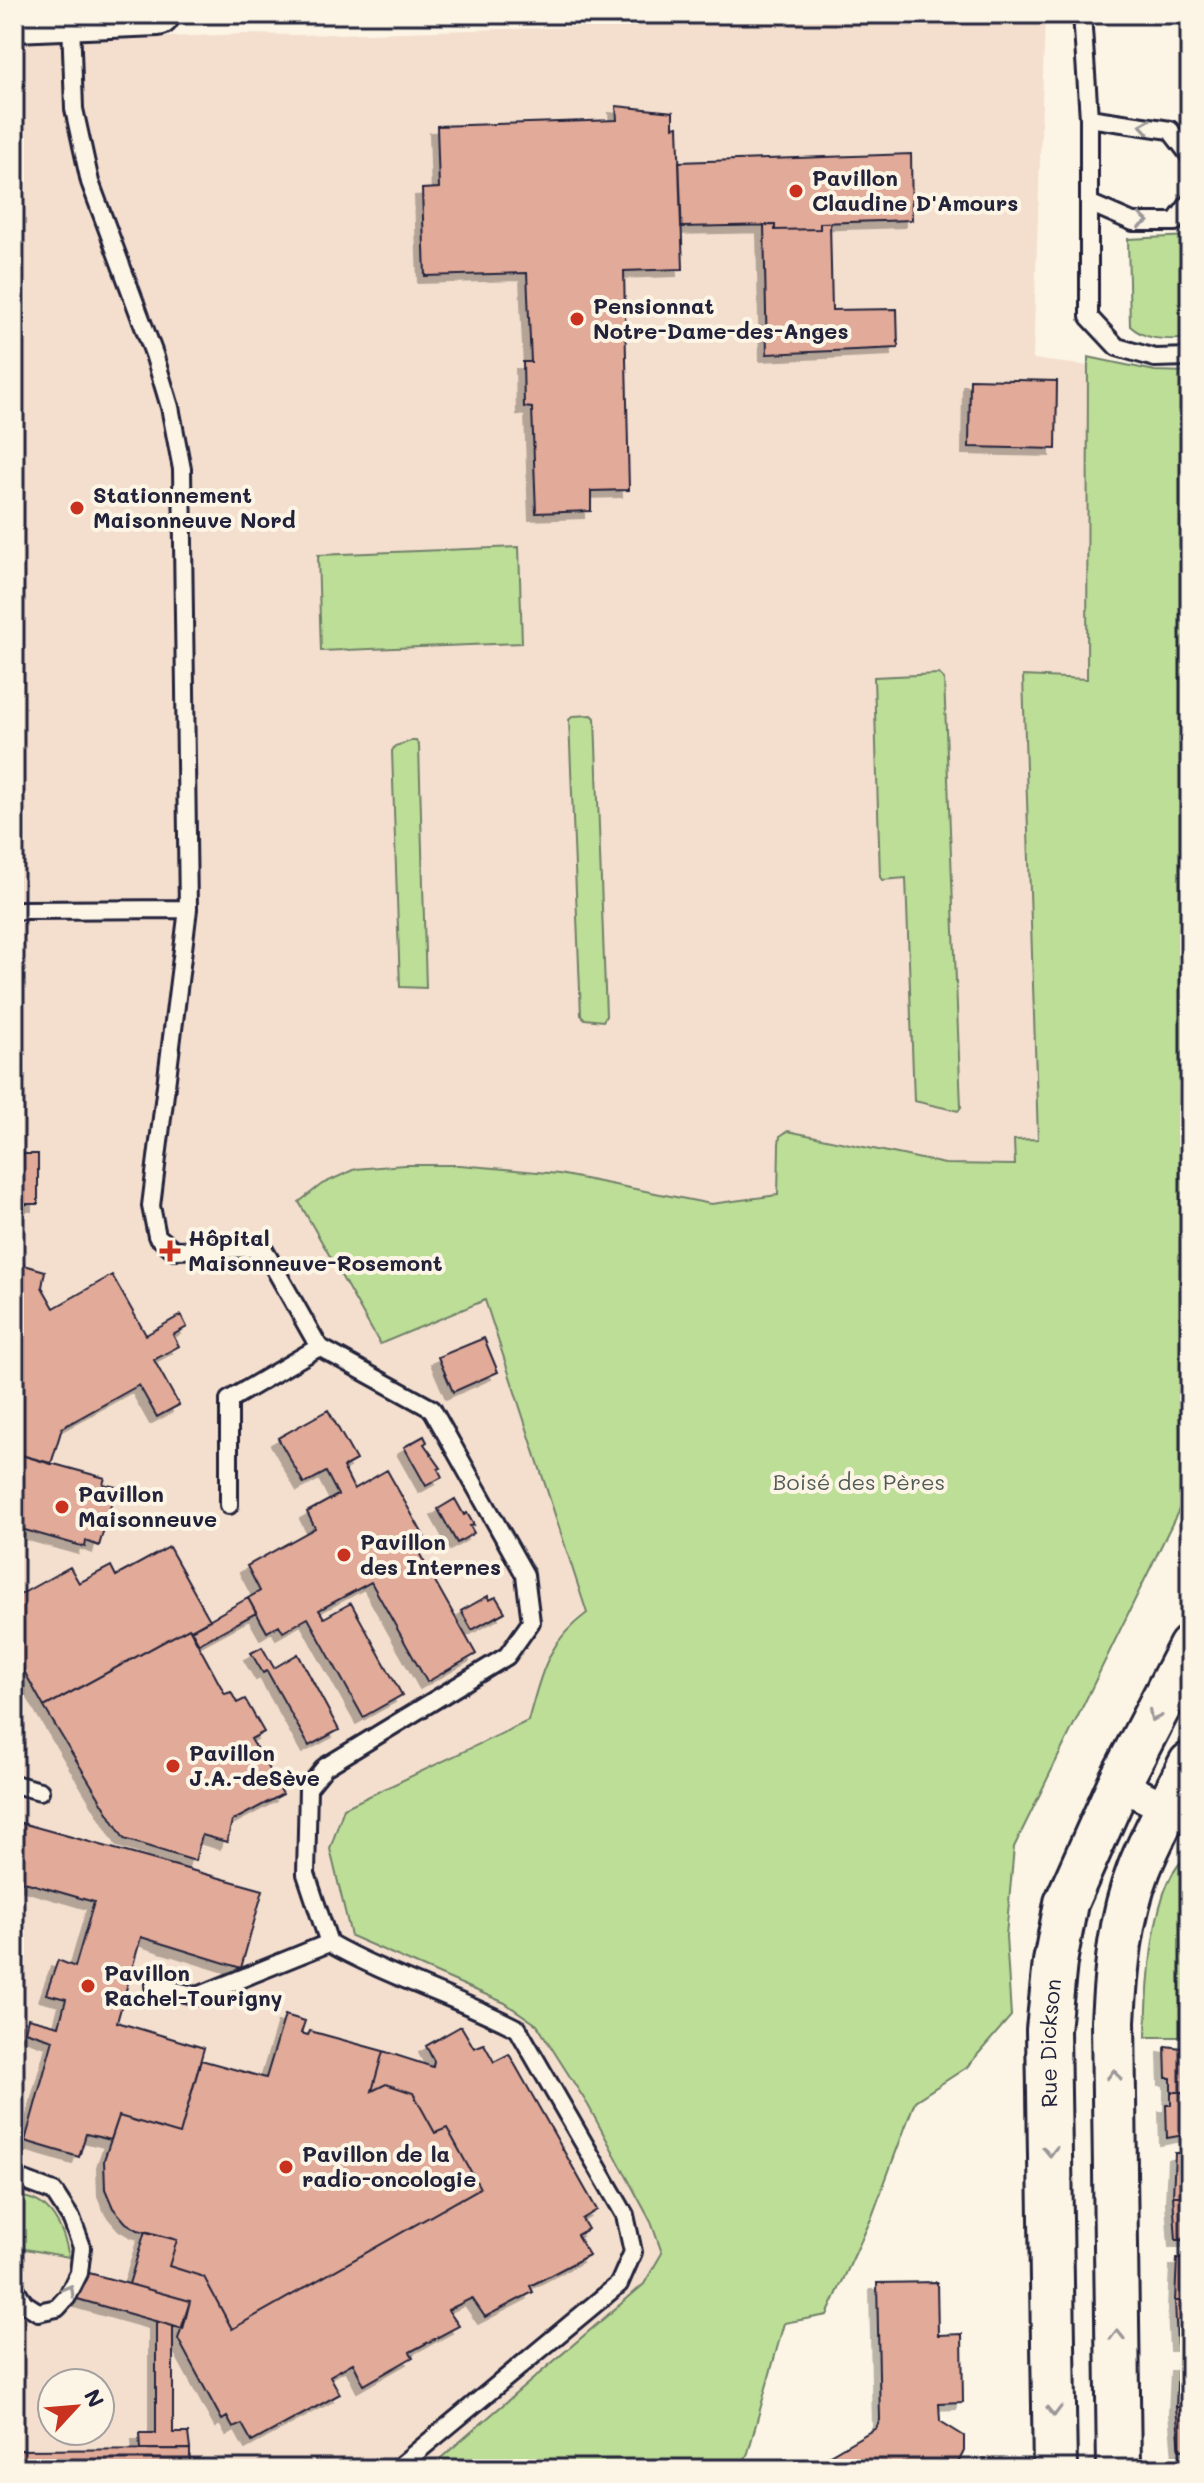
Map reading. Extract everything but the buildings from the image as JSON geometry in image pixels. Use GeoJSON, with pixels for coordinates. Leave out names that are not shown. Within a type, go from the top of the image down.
{"type":"FeatureCollection","features":[{"type":"Feature","properties":{"kind":"main road"},"geometry":{"type":"LineString","coordinates":[[14,20],[71,15],[158,14]]}},
{"type":"Feature","properties":{"kind":"main road","name":"Rue Dickson"},"geometry":{"type":"LineString","coordinates":[[1055,2469],[1048,2030],[1055,1962],[1066,1903],[1119,1784],[1190,1647]]}},
{"type":"Feature","properties":{"kind":"main road"},"geometry":{"type":"LineString","coordinates":[[1119,2469],[1113,2051],[1115,1975],[1122,1928],[1139,1870],[1179,1812],[1190,1764]]}},
{"type":"Feature","properties":{"kind":"street"},"geometry":{"type":"LineString","coordinates":[[1119,1784],[1179,1812]]}},
{"type":"Feature","properties":{"kind":"lane"},"geometry":{"type":"LineString","coordinates":[[1082,14],[1089,118],[1089,317],[1117,347],[1155,358],[1190,357]]}},
{"type":"Feature","properties":{"kind":"lane"},"geometry":{"type":"LineString","coordinates":[[71,15],[74,109],[90,182],[154,354],[170,407],[182,469],[188,909],[151,1206],[157,1236],[174,1250],[263,1248],[319,1347],[432,1409],[525,1575],[531,1622],[507,1656],[325,1767],[308,1788],[306,1874],[329,1943],[368,1965],[489,2014],[518,2029],[625,2215],[633,2252],[619,2284],[401,2465]]}},
{"type":"Feature","properties":{"kind":"lane"},"geometry":{"type":"LineString","coordinates":[[1089,118],[1170,130],[1190,156]]}},
{"type":"Feature","properties":{"kind":"lane"},"geometry":{"type":"LineString","coordinates":[[1089,203],[1133,222],[1175,222],[1190,202]]}},
{"type":"Feature","properties":{"kind":"lane"},"geometry":{"type":"LineString","coordinates":[[14,912],[188,909]]}},
{"type":"Feature","properties":{"kind":"lane"},"geometry":{"type":"LineString","coordinates":[[229,1505],[229,1400],[319,1347]]}},
{"type":"Feature","properties":{"kind":"lane"},"geometry":{"type":"LineString","coordinates":[[14,1784],[40,1791]]}},
{"type":"Feature","properties":{"kind":"lane"},"geometry":{"type":"LineString","coordinates":[[154,1986],[198,1996],[329,1943]]}},
{"type":"Feature","properties":{"kind":"lane"},"geometry":{"type":"LineString","coordinates":[[14,2177],[54,2192],[72,2220],[82,2247],[79,2273],[67,2297],[57,2308],[38,2312],[24,2303],[14,2286]]}},
{"type":"Feature","properties":{"kind":"shaded area","name":"Hôpital Maisonneuve-Rosemont"},"geometry":{"type":"Polygon","coordinates":[[[1041,15],[1045,20],[1033,359],[1088,366],[1087,680],[1023,677],[1038,1139],[1015,1165],[945,1164],[788,1131],[779,1144],[779,1195],[711,1204],[559,1174],[485,1299],[587,1613],[574,1621],[545,1661],[528,1721],[344,1808],[505,2003],[537,2025],[588,2105],[651,2222],[663,2254],[645,2284],[434,2469],[14,2469],[14,43],[244,34],[1041,15]]]}},
{"type":"Feature","properties":{"kind":"green space"},"geometry":{"type":"Polygon","coordinates":[[[1190,236],[1190,339],[1143,335],[1130,326],[1128,239],[1190,236]]]}},
{"type":"Feature","properties":{"kind":"green space","name":"Boisé des Pères"},"geometry":{"type":"Polygon","coordinates":[[[1088,357],[1155,371],[1190,372],[1190,1487],[1014,1847],[1006,1936],[1011,2016],[967,2067],[915,2101],[871,2219],[827,2315],[784,2323],[748,2453],[740,2469],[428,2469],[644,2284],[662,2253],[651,2222],[588,2105],[537,2025],[505,2003],[351,1936],[330,1849],[344,1808],[528,1721],[554,1648],[573,1624],[587,1613],[485,1300],[380,1344],[299,1202],[322,1184],[355,1169],[404,1165],[460,1165],[559,1174],[711,1204],[778,1195],[780,1136],[788,1131],[945,1164],[1015,1165],[1014,1140],[1038,1139],[1023,676],[1087,679],[1088,357]]]}},
{"type":"Feature","properties":{"kind":"green space"},"geometry":{"type":"Polygon","coordinates":[[[519,547],[522,643],[321,651],[318,555],[519,547]]]}},
{"type":"Feature","properties":{"kind":"green space"},"geometry":{"type":"Polygon","coordinates":[[[939,674],[944,679],[961,1107],[958,1111],[914,1101],[906,878],[882,880],[880,877],[874,677],[939,674]]]}},
{"type":"Feature","properties":{"kind":"green space"},"geometry":{"type":"Polygon","coordinates":[[[592,715],[595,718],[606,1016],[603,1021],[585,1019],[581,1015],[569,720],[573,716],[592,715]]]}},
{"type":"Feature","properties":{"kind":"green space"},"geometry":{"type":"Polygon","coordinates":[[[416,741],[419,746],[426,988],[400,987],[392,751],[395,746],[416,741]]]}},
{"type":"Feature","properties":{"kind":"green space"},"geometry":{"type":"Polygon","coordinates":[[[1190,1855],[1190,2037],[1146,2037],[1150,1967],[1159,1911],[1166,1887],[1177,1867],[1190,1855]]]}},
{"type":"Feature","properties":{"kind":"green space"},"geometry":{"type":"Polygon","coordinates":[[[18,2197],[39,2202],[54,2216],[69,2257],[14,2247],[14,2199],[18,2197]]]}},
{"type":"Feature","properties":{"kind":"place","name":"Pavillon Claudine D'Amours"},"geometry":{"type":"Point","coordinates":[796,191]}},
{"type":"Feature","properties":{"kind":"place","name":"Pensionnat Notre-Dame-des-Anges"},"geometry":{"type":"Point","coordinates":[577,319]}},
{"type":"Feature","properties":{"kind":"place","name":"Stationnement Maisonneuve Nord"},"geometry":{"type":"Point","coordinates":[77,508]}},
{"type":"Feature","properties":{"kind":"place","name":"Hôpital Maisonneuve-Rosemont"},"geometry":{"type":"Point","coordinates":[170,1251]}},
{"type":"Feature","properties":{"kind":"place","name":"Pavillon Maisonneuve"},"geometry":{"type":"Point","coordinates":[62,1507]}},
{"type":"Feature","properties":{"kind":"place","name":"Pavillon des Internes"},"geometry":{"type":"Point","coordinates":[344,1555]}},
{"type":"Feature","properties":{"kind":"place","name":"Pavillon J.A.-deSève"},"geometry":{"type":"Point","coordinates":[173,1766]}},
{"type":"Feature","properties":{"kind":"place","name":"Pavillon Rachel-Tourigny"},"geometry":{"type":"Point","coordinates":[88,1986]}},
{"type":"Feature","properties":{"kind":"place","name":"Pavillon de la radio-oncologie"},"geometry":{"type":"Point","coordinates":[286,2167]}}]}
